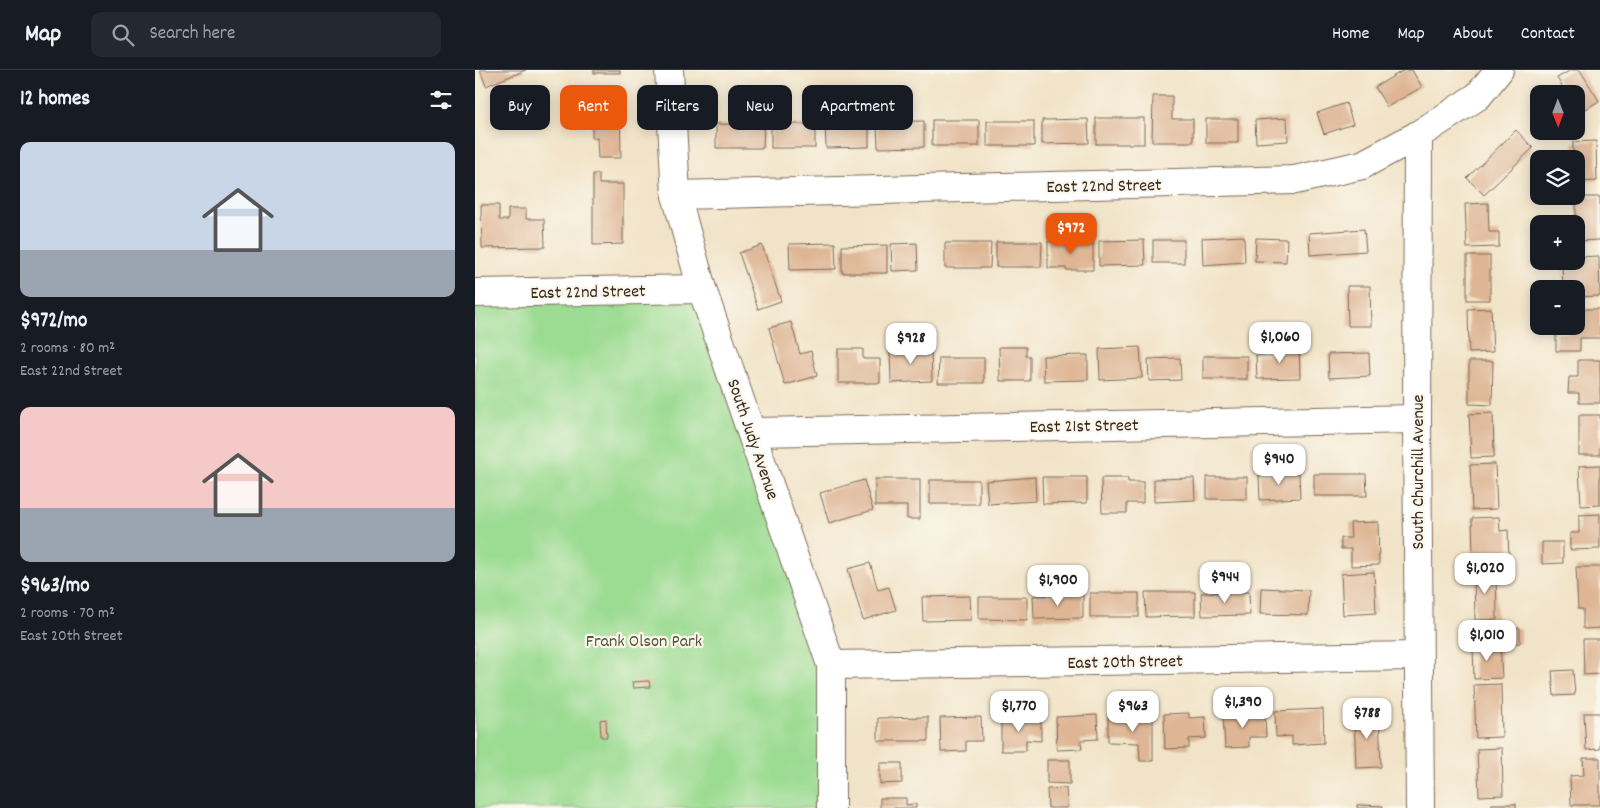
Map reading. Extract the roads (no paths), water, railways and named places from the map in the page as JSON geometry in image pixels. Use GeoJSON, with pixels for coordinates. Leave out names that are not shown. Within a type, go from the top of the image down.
{"type":"FeatureCollection","features":[{"type":"Feature","properties":{"kind":"street","name":"South Judy Avenue"},"geometry":{"type":"LineString","coordinates":[[669,70],[676,195],[702,289],[831,665],[831,808]]}},
{"type":"Feature","properties":{"kind":"street","name":"East 22nd Street"},"geometry":{"type":"LineString","coordinates":[[676,195],[1295,180],[1363,165],[1418,135],[1478,96],[1499,70]]}},
{"type":"Feature","properties":{"kind":"street","name":"South Churchill Avenue"},"geometry":{"type":"LineString","coordinates":[[1418,135],[1417,419],[1420,808]]}},
{"type":"Feature","properties":{"kind":"street","name":"East 22nd Street"},"geometry":{"type":"LineString","coordinates":[[475,293],[702,289]]}},
{"type":"Feature","properties":{"kind":"street","name":"East 21st Street"},"geometry":{"type":"LineString","coordinates":[[752,432],[1417,419]]}},
{"type":"Feature","properties":{"kind":"street","name":"East 20th Street"},"geometry":{"type":"LineString","coordinates":[[831,665],[1418,656]]}},
{"type":"Feature","properties":{"kind":"park label","name":"Frank Olson Park"},"geometry":{"type":"Point","coordinates":[644,640]}}]}
